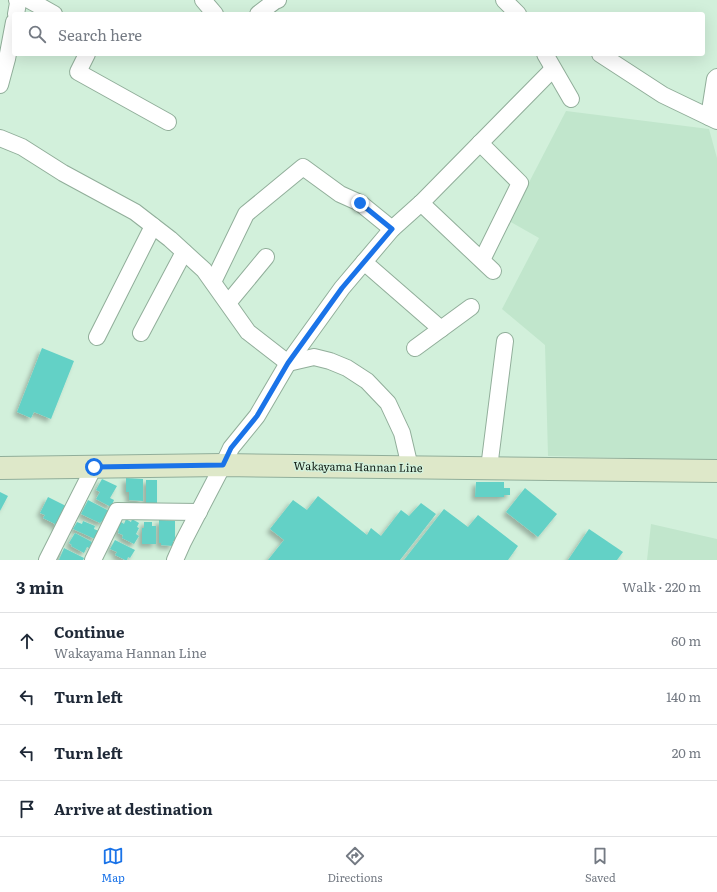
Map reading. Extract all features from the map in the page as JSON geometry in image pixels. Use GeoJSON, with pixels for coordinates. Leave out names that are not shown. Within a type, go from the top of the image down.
{"type":"FeatureCollection","features":[{"type":"Feature","properties":{"kind":"main road","name":"Wakayama Hannan Line"},"geometry":{"type":"LineString","coordinates":[[0,468],[223,465],[717,471]]}},
{"type":"Feature","properties":{"kind":"street"},"geometry":{"type":"LineString","coordinates":[[16,12],[17,0]]}},
{"type":"Feature","properties":{"kind":"street"},"geometry":{"type":"LineString","coordinates":[[29,0],[50,12]]}},
{"type":"Feature","properties":{"kind":"street"},"geometry":{"type":"LineString","coordinates":[[203,0],[213,12]]}},
{"type":"Feature","properties":{"kind":"street"},"geometry":{"type":"LineString","coordinates":[[261,12],[278,0]]}},
{"type":"Feature","properties":{"kind":"street"},"geometry":{"type":"LineString","coordinates":[[504,0],[516,12]]}},
{"type":"Feature","properties":{"kind":"street"},"geometry":{"type":"LineString","coordinates":[[0,85],[12,32]]}},
{"type":"Feature","properties":{"kind":"street"},"geometry":{"type":"LineString","coordinates":[[86,56],[78,72],[168,122]]}},
{"type":"Feature","properties":{"kind":"street"},"geometry":{"type":"LineString","coordinates":[[546,56],[571,99]]}},
{"type":"Feature","properties":{"kind":"street"},"geometry":{"type":"LineString","coordinates":[[603,56],[664,95],[713,119],[715,79],[717,77]]}},
{"type":"Feature","properties":{"kind":"street"},"geometry":{"type":"LineString","coordinates":[[175,560],[231,448],[257,416],[288,363],[342,288],[392,229],[421,203],[553,69]]}},
{"type":"Feature","properties":{"kind":"street"},"geometry":{"type":"LineString","coordinates":[[0,138],[22,147],[63,173],[135,212],[170,239],[204,270],[248,332],[288,363]]}},
{"type":"Feature","properties":{"kind":"street"},"geometry":{"type":"LineString","coordinates":[[421,203],[488,266],[520,182],[480,143]]}},
{"type":"Feature","properties":{"kind":"street"},"geometry":{"type":"LineString","coordinates":[[213,282],[246,214],[303,167],[340,194],[360,203],[392,229]]}},
{"type":"Feature","properties":{"kind":"street"},"geometry":{"type":"LineString","coordinates":[[97,337],[153,226]]}},
{"type":"Feature","properties":{"kind":"street"},"geometry":{"type":"LineString","coordinates":[[141,333],[184,252]]}},
{"type":"Feature","properties":{"kind":"street"},"geometry":{"type":"LineString","coordinates":[[228,303],[266,257]]}},
{"type":"Feature","properties":{"kind":"street"},"geometry":{"type":"LineString","coordinates":[[364,262],[441,329]]}},
{"type":"Feature","properties":{"kind":"street"},"geometry":{"type":"LineString","coordinates":[[415,348],[471,307]]}},
{"type":"Feature","properties":{"kind":"street"},"geometry":{"type":"LineString","coordinates":[[489,468],[505,341]]}},
{"type":"Feature","properties":{"kind":"street"},"geometry":{"type":"LineString","coordinates":[[288,363],[314,357],[330,360],[347,368],[367,381],[388,403],[402,433],[410,467]]}},
{"type":"Feature","properties":{"kind":"street"},"geometry":{"type":"LineString","coordinates":[[47,560],[94,467]]}},
{"type":"Feature","properties":{"kind":"street"},"geometry":{"type":"LineString","coordinates":[[93,560],[117,511],[198,512]]}},
{"type":"Feature","properties":{"kind":"shaded area"},"geometry":{"type":"Polygon","coordinates":[[[566,111],[709,129],[717,158],[717,460],[548,456],[545,345],[502,309],[539,238],[509,221],[566,111]]]}},
{"type":"Feature","properties":{"kind":"shaded area"},"geometry":{"type":"Polygon","coordinates":[[[651,524],[717,539],[717,560],[647,560],[651,524]]]}},
{"type":"Feature","properties":{"kind":"building"},"geometry":{"type":"Polygon","coordinates":[[[42,348],[74,361],[51,419],[34,412],[31,418],[17,412],[42,348]]]}},
{"type":"Feature","properties":{"kind":"building"},"geometry":{"type":"Polygon","coordinates":[[[126,478],[143,479],[143,501],[129,500],[129,492],[126,492],[126,478]]]}},
{"type":"Feature","properties":{"kind":"building"},"geometry":{"type":"Polygon","coordinates":[[[102,479],[117,486],[110,498],[114,500],[111,507],[96,499],[100,492],[96,490],[102,479]]]}},
{"type":"Feature","properties":{"kind":"building"},"geometry":{"type":"Polygon","coordinates":[[[146,480],[157,480],[157,504],[146,504],[146,480]]]}},
{"type":"Feature","properties":{"kind":"building"},"geometry":{"type":"Polygon","coordinates":[[[476,482],[504,482],[504,488],[510,488],[510,495],[504,495],[504,497],[475,497],[476,482]]]}},
{"type":"Feature","properties":{"kind":"building"},"geometry":{"type":"Polygon","coordinates":[[[525,488],[557,514],[538,537],[506,512],[525,488]]]}},
{"type":"Feature","properties":{"kind":"building"},"geometry":{"type":"Polygon","coordinates":[[[0,492],[8,496],[0,511],[0,492]]]}},
{"type":"Feature","properties":{"kind":"building"},"geometry":{"type":"Polygon","coordinates":[[[318,496],[367,535],[371,528],[381,536],[401,510],[409,516],[421,503],[436,514],[400,560],[268,560],[284,540],[270,529],[293,500],[307,510],[318,496]]]}},
{"type":"Feature","properties":{"kind":"building"},"geometry":{"type":"Polygon","coordinates":[[[48,497],[70,508],[59,528],[54,526],[55,524],[43,518],[45,515],[40,513],[48,497]]]}},
{"type":"Feature","properties":{"kind":"building"},"geometry":{"type":"Polygon","coordinates":[[[88,500],[111,512],[104,522],[102,521],[100,523],[81,514],[88,500]]]}},
{"type":"Feature","properties":{"kind":"building"},"geometry":{"type":"Polygon","coordinates":[[[444,509],[468,527],[478,515],[518,546],[508,560],[404,560],[444,509]]]}},
{"type":"Feature","properties":{"kind":"building"},"geometry":{"type":"Polygon","coordinates":[[[126,519],[131,522],[132,519],[139,523],[137,527],[139,528],[136,534],[139,536],[134,544],[122,538],[123,535],[118,533],[119,530],[117,529],[121,522],[124,524],[126,519]]]}},
{"type":"Feature","properties":{"kind":"building"},"geometry":{"type":"Polygon","coordinates":[[[159,520],[175,521],[175,541],[173,541],[173,546],[161,545],[161,543],[159,543],[159,520]]]}},
{"type":"Feature","properties":{"kind":"building"},"geometry":{"type":"Polygon","coordinates":[[[83,521],[95,526],[94,529],[99,531],[95,539],[73,529],[77,522],[82,524],[83,521]]]}},
{"type":"Feature","properties":{"kind":"building"},"geometry":{"type":"Polygon","coordinates":[[[144,522],[152,522],[152,526],[156,526],[156,544],[142,544],[142,528],[144,528],[144,522]]]}},
{"type":"Feature","properties":{"kind":"building"},"geometry":{"type":"Polygon","coordinates":[[[589,529],[623,552],[617,560],[568,560],[589,529]]]}},
{"type":"Feature","properties":{"kind":"building"},"geometry":{"type":"Polygon","coordinates":[[[75,533],[92,542],[84,553],[71,546],[72,545],[69,543],[75,533]]]}},
{"type":"Feature","properties":{"kind":"building"},"geometry":{"type":"Polygon","coordinates":[[[115,540],[135,550],[130,558],[128,557],[127,560],[125,560],[115,555],[117,552],[110,549],[115,540]]]}},
{"type":"Feature","properties":{"kind":"building"},"geometry":{"type":"Polygon","coordinates":[[[64,548],[84,558],[83,560],[59,560],[64,548]]]}},
{"type":"Feature","properties":{"kind":"route"},"geometry":{"type":"LineString","coordinates":[[94,467],[223,465],[231,448],[257,416],[288,363],[342,288],[392,229],[360,203]]}}]}
